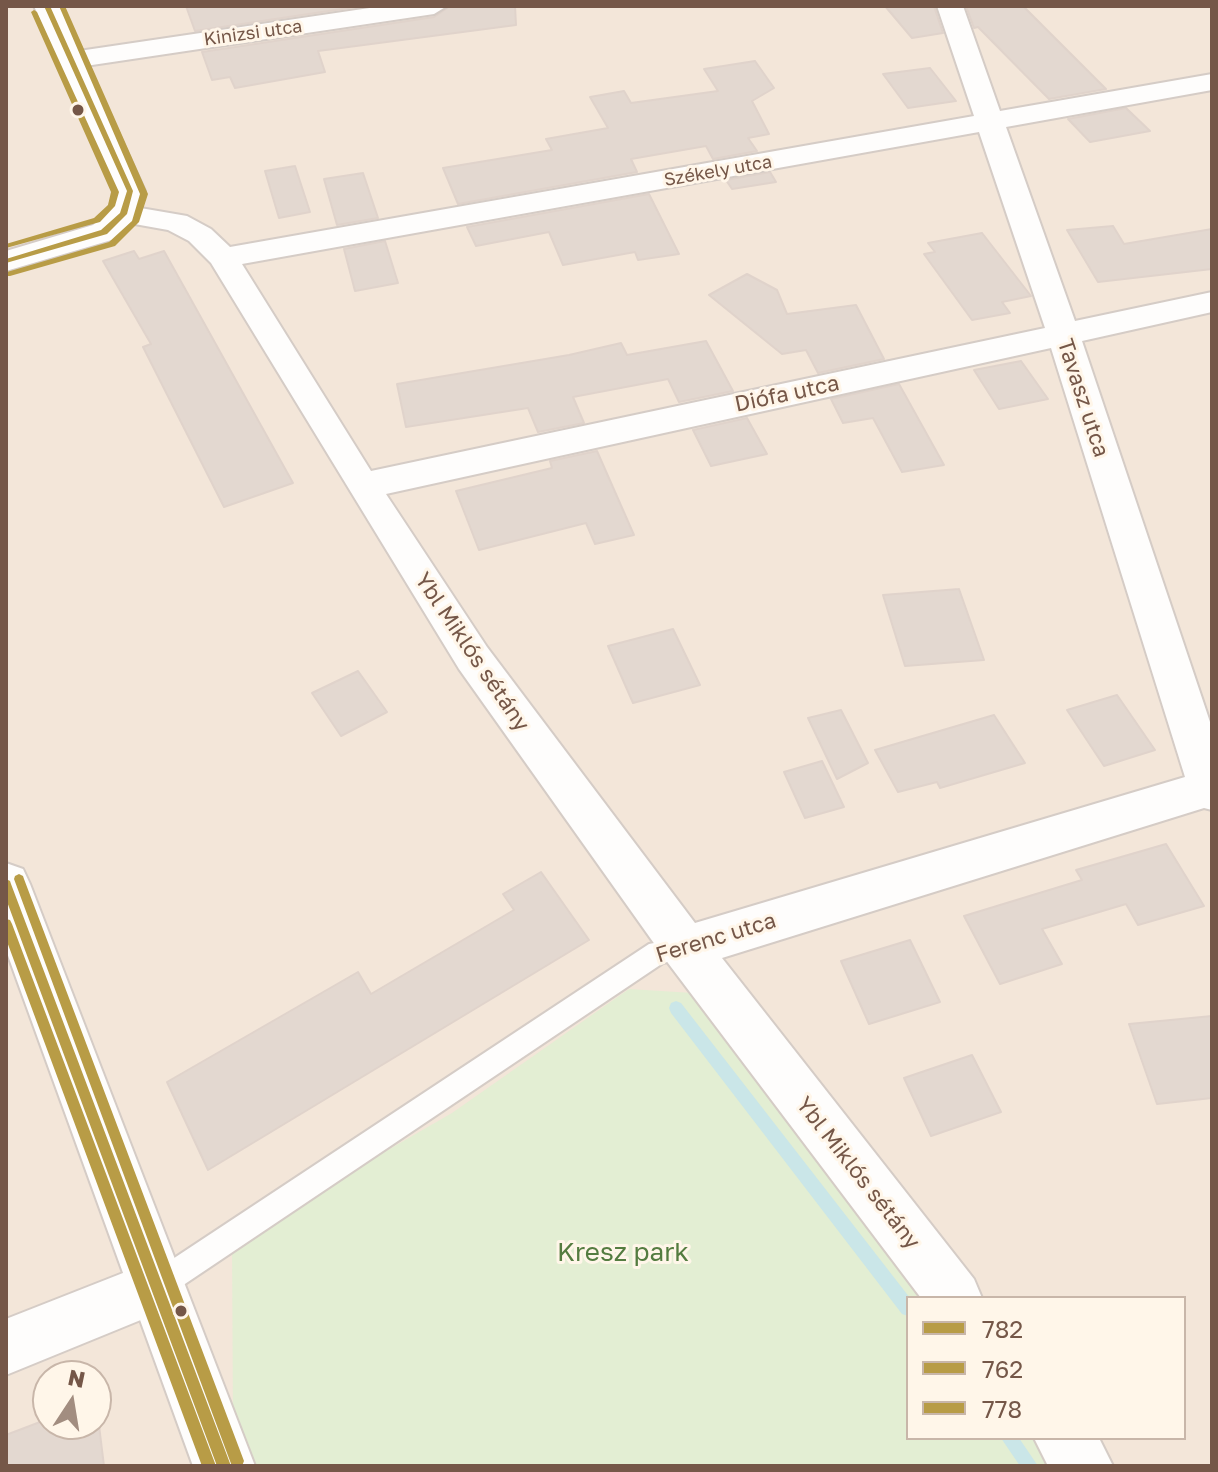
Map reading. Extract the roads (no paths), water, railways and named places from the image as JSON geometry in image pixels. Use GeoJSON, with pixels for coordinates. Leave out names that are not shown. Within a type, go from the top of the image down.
{"type":"FeatureCollection","features":[{"type":"Feature","properties":{"kind":"street"},"geometry":{"type":"LineString","coordinates":[[6,261],[104,232],[123,214],[130,191],[47,6]]}},
{"type":"Feature","properties":{"kind":"street","name":"Kinizsi utca"},"geometry":{"type":"LineString","coordinates":[[72,60],[434,6]]}},
{"type":"Feature","properties":{"kind":"street","name":"Tavasz utca"},"geometry":{"type":"LineString","coordinates":[[950,6],[1063,334],[1211,789]]}},
{"type":"Feature","properties":{"kind":"street","name":"Székely utca"},"geometry":{"type":"LineString","coordinates":[[223,258],[1212,82]]}},
{"type":"Feature","properties":{"kind":"street","name":"Ybl Miklós sétány"},"geometry":{"type":"LineString","coordinates":[[123,214],[176,222],[200,235],[223,258],[362,486],[473,658],[685,948],[953,1296]]}},
{"type":"Feature","properties":{"kind":"street","name":"Diófa utca"},"geometry":{"type":"LineString","coordinates":[[362,486],[1212,302]]}},
{"type":"Feature","properties":{"kind":"street","name":"Ferenc utca"},"geometry":{"type":"LineString","coordinates":[[685,948],[1211,789]]}},
{"type":"Feature","properties":{"kind":"street"},"geometry":{"type":"LineString","coordinates":[[6,884],[224,1466]]}},
{"type":"Feature","properties":{"kind":"street"},"geometry":{"type":"LineString","coordinates":[[6,1347],[156,1287]]}},
{"type":"Feature","properties":{"kind":"street"},"geometry":{"type":"LineString","coordinates":[[1064,1440],[1084,1466]]}},
{"type":"Feature","properties":{"kind":"lane","name":"Ferenc utca"},"geometry":{"type":"LineString","coordinates":[[156,1287],[658,952],[685,948]]}},
{"type":"Feature","properties":{"kind":"waterway"},"geometry":{"type":"LineString","coordinates":[[676,1008],[906,1305]]}},
{"type":"Feature","properties":{"kind":"waterway"},"geometry":{"type":"LineString","coordinates":[[1010,1440],[1030,1466]]}},
{"type":"Feature","properties":{"kind":"park label","name":"Kresz park"},"geometry":{"type":"Point","coordinates":[623,1253]}}]}
